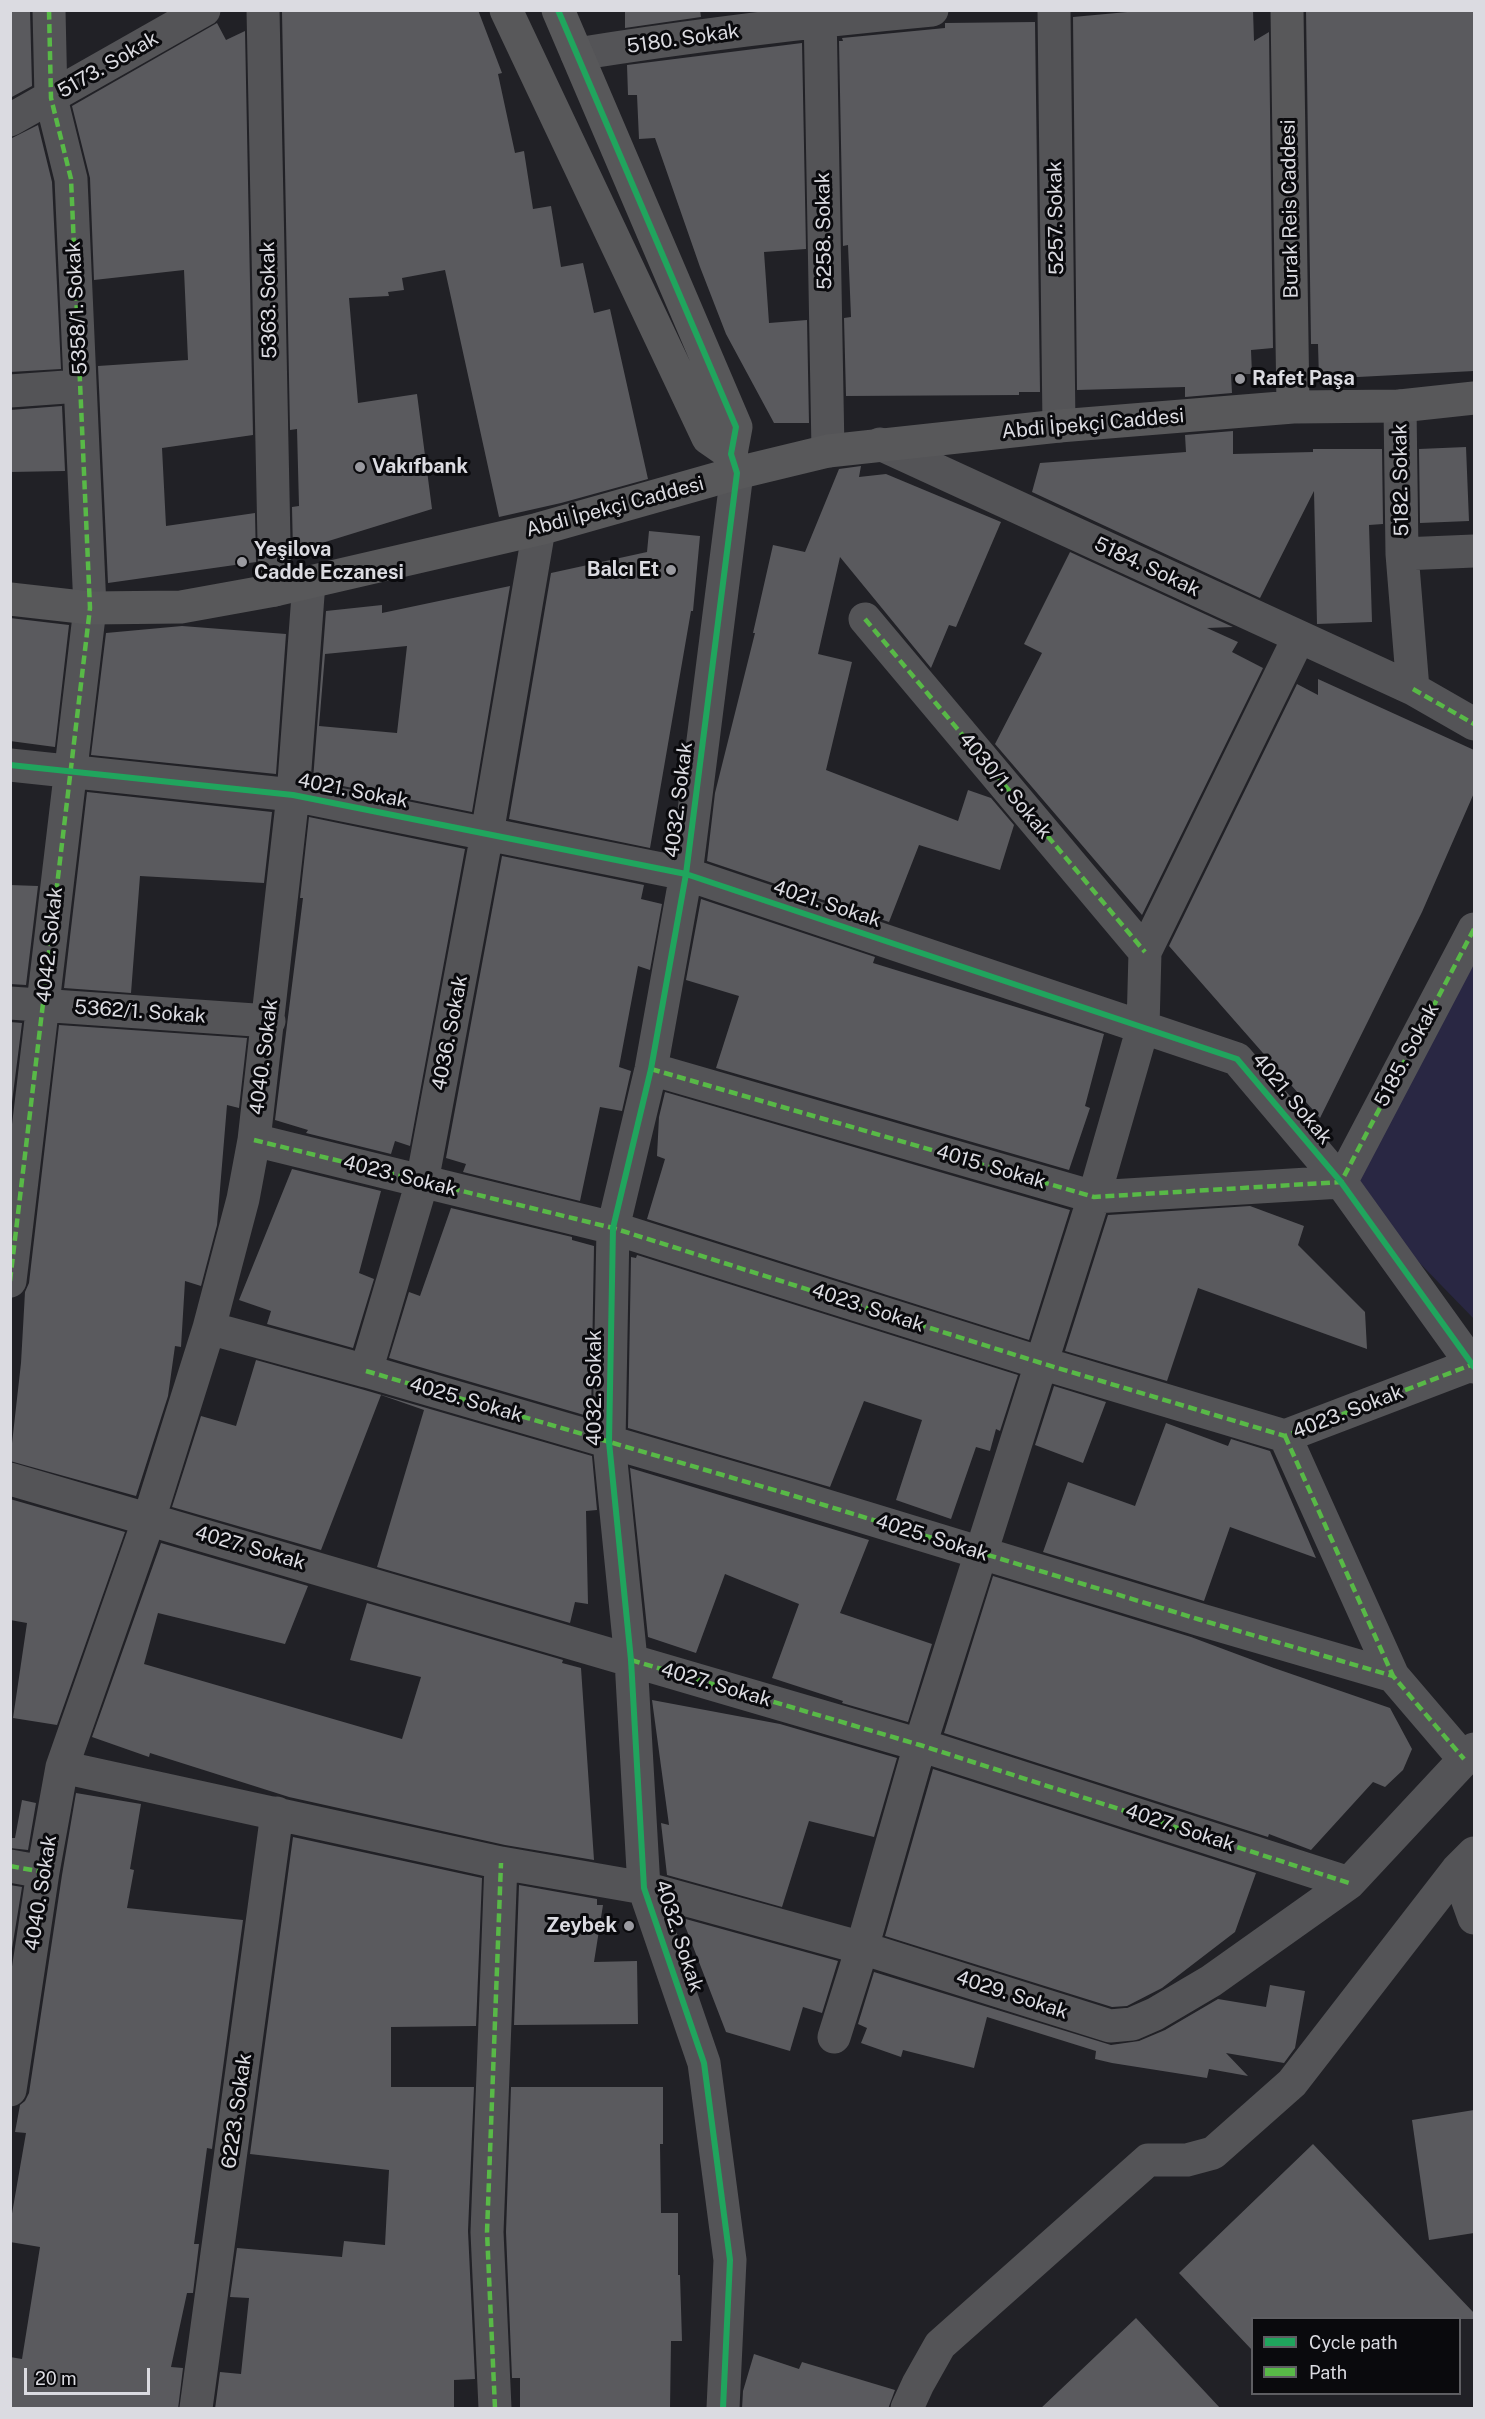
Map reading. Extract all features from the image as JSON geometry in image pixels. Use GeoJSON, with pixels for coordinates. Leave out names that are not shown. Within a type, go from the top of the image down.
{"type":"FeatureCollection","features":[{"type":"Feature","properties":{"kind":"main road"},"geometry":{"type":"LineString","coordinates":[[507,10],[708,438],[734,464]]}},
{"type":"Feature","properties":{"kind":"main road"},"geometry":{"type":"LineString","coordinates":[[558,10],[736,428],[734,464]]}},
{"type":"Feature","properties":{"kind":"main road","name":"Burak Reis Caddesi"},"geometry":{"type":"LineString","coordinates":[[1287,10],[1293,407]]}},
{"type":"Feature","properties":{"kind":"main road","name":"Abdi İpekçi Caddesi"},"geometry":{"type":"LineString","coordinates":[[10,599],[90,608],[181,608],[275,590],[540,529],[734,464],[828,450],[1059,426],[1293,407],[1400,406],[1474,398]]}},
{"type":"Feature","properties":{"kind":"street","name":"5358/1. Sokak"},"geometry":{"type":"LineString","coordinates":[[49,10],[51,98],[71,179],[90,608]]}},
{"type":"Feature","properties":{"kind":"street","name":"5173. Sokak"},"geometry":{"type":"LineString","coordinates":[[10,120],[204,10]]}},
{"type":"Feature","properties":{"kind":"street","name":"5363. Sokak"},"geometry":{"type":"LineString","coordinates":[[263,10],[275,590]]}},
{"type":"Feature","properties":{"kind":"street","name":"5180. Sokak"},"geometry":{"type":"LineString","coordinates":[[578,54],[820,16],[932,10]]}},
{"type":"Feature","properties":{"kind":"street","name":"5257. Sokak"},"geometry":{"type":"LineString","coordinates":[[1054,10],[1059,426]]}},
{"type":"Feature","properties":{"kind":"street","name":"5258. Sokak"},"geometry":{"type":"LineString","coordinates":[[820,16],[828,450]]}},
{"type":"Feature","properties":{"kind":"street"},"geometry":{"type":"LineString","coordinates":[[10,391],[80,386]]}},
{"type":"Feature","properties":{"kind":"street","name":"5182. Sokak"},"geometry":{"type":"LineString","coordinates":[[1400,406],[1402,554],[1413,689]]}},
{"type":"Feature","properties":{"kind":"street","name":"5184. Sokak"},"geometry":{"type":"LineString","coordinates":[[880,444],[1413,689]]}},
{"type":"Feature","properties":{"kind":"street","name":"4032. Sokak"},"geometry":{"type":"LineString","coordinates":[[723,2409],[730,2260],[704,2063],[644,1888],[631,1660],[609,1442],[613,1227],[651,1069],[687,874],[734,464]]}},
{"type":"Feature","properties":{"kind":"street","name":"4036. Sokak"},"geometry":{"type":"LineString","coordinates":[[366,1371],[422,1182],[487,834],[540,529]]}},
{"type":"Feature","properties":{"kind":"street","name":"5182. Sokak"},"geometry":{"type":"LineString","coordinates":[[1402,554],[1474,551]]}},
{"type":"Feature","properties":{"kind":"street","name":"4040. Sokak"},"geometry":{"type":"LineString","coordinates":[[10,2090],[43,1872],[62,1767],[149,1519],[209,1328],[243,1199],[254,1140],[269,1021],[293,795],[309,582]]}},
{"type":"Feature","properties":{"kind":"street","name":"4042. Sokak"},"geometry":{"type":"LineString","coordinates":[[10,1281],[90,608]]}},
{"type":"Feature","properties":{"kind":"street","name":"4030/1. Sokak"},"geometry":{"type":"LineString","coordinates":[[866,619],[1145,952]]}},
{"type":"Feature","properties":{"kind":"street"},"geometry":{"type":"LineString","coordinates":[[834,2037],[920,1745],[1094,1197],[1143,1027],[1145,952],[1299,637]]}},
{"type":"Feature","properties":{"kind":"street"},"geometry":{"type":"LineString","coordinates":[[1413,689],[1474,724]]}},
{"type":"Feature","properties":{"kind":"street","name":"4021. Sokak"},"geometry":{"type":"LineString","coordinates":[[10,765],[293,795],[687,874],[1237,1059],[1341,1182],[1473,1366]]}},
{"type":"Feature","properties":{"kind":"street","name":"5185. Sokak"},"geometry":{"type":"LineString","coordinates":[[1341,1182],[1474,929]]}},
{"type":"Feature","properties":{"kind":"street","name":"5362/1. Sokak"},"geometry":{"type":"LineString","coordinates":[[10,1003],[269,1021]]}},
{"type":"Feature","properties":{"kind":"street","name":"4015. Sokak"},"geometry":{"type":"LineString","coordinates":[[651,1069],[1094,1197],[1341,1182]]}},
{"type":"Feature","properties":{"kind":"street","name":"4023. Sokak"},"geometry":{"type":"LineString","coordinates":[[254,1140],[613,1227],[1041,1363],[1285,1436],[1473,1366]]}},
{"type":"Feature","properties":{"kind":"street"},"geometry":{"type":"LineString","coordinates":[[209,1328],[366,1371]]}},
{"type":"Feature","properties":{"kind":"street","name":"4025. Sokak"},"geometry":{"type":"LineString","coordinates":[[366,1371],[1393,1676]]}},
{"type":"Feature","properties":{"kind":"street"},"geometry":{"type":"LineString","coordinates":[[1285,1436],[1393,1676],[1469,1754]]}},
{"type":"Feature","properties":{"kind":"street","name":"4027. Sokak"},"geometry":{"type":"LineString","coordinates":[[10,1479],[920,1745],[1349,1882]]}},
{"type":"Feature","properties":{"kind":"street","name":"4029. Sokak"},"geometry":{"type":"LineString","coordinates":[[62,1767],[501,1863],[644,1888],[862,1948],[1110,2026],[1132,2024],[1155,2014],[1211,1982],[1349,1882],[1469,1754]]}},
{"type":"Feature","properties":{"kind":"street","name":"6223. Sokak"},"geometry":{"type":"LineString","coordinates":[[196,2409],[277,1813]]}},
{"type":"Feature","properties":{"kind":"street"},"geometry":{"type":"LineString","coordinates":[[1466,1861],[1474,1918]]}},
{"type":"Feature","properties":{"kind":"street"},"geometry":{"type":"LineString","coordinates":[[907,2409],[940,2345],[1148,2160],[1187,2160],[1214,2153],[1292,2084],[1466,1861]]}},
{"type":"Feature","properties":{"kind":"street"},"geometry":{"type":"LineString","coordinates":[[495,2409],[487,2232],[501,1863]]}},
{"type":"Feature","properties":{"kind":"street"},"geometry":{"type":"LineString","coordinates":[[10,1866],[43,1872]]}},
{"type":"Feature","properties":{"kind":"shaded area"},"geometry":{"type":"Polygon","coordinates":[[[1474,964],[1474,1319],[1341,1182],[1474,964]]]}},
{"type":"Feature","properties":{"kind":"building"},"geometry":{"type":"Polygon","coordinates":[[[10,10],[30,10],[32,86],[10,98],[10,10]]]}},
{"type":"Feature","properties":{"kind":"building"},"geometry":{"type":"Polygon","coordinates":[[[285,10],[478,10],[502,73],[498,74],[515,153],[524,151],[533,209],[551,206],[561,267],[583,263],[594,313],[610,309],[648,479],[499,517],[445,270],[402,278],[404,290],[388,292],[389,296],[349,298],[358,403],[417,394],[432,509],[293,552],[292,507],[299,506],[297,429],[290,430],[282,12],[285,10]]]}},
{"type":"Feature","properties":{"kind":"building"},"geometry":{"type":"Polygon","coordinates":[[[625,10],[700,10],[701,17],[625,28],[625,10]]]}},
{"type":"Feature","properties":{"kind":"building"},"geometry":{"type":"Polygon","coordinates":[[[1149,10],[1253,10],[1254,41],[1269,32],[1273,348],[1251,350],[1252,374],[1231,374],[1232,393],[1185,397],[1185,387],[1077,390],[1073,17],[1149,10]]]}},
{"type":"Feature","properties":{"kind":"building"},"geometry":{"type":"Polygon","coordinates":[[[1306,10],[1474,10],[1474,371],[1319,379],[1318,344],[1311,344],[1306,10]]]}},
{"type":"Feature","properties":{"kind":"building"},"geometry":{"type":"Polygon","coordinates":[[[1035,22],[1040,392],[1019,392],[1019,395],[846,396],[844,318],[851,317],[848,245],[843,246],[839,41],[843,41],[842,38],[945,28],[945,23],[1035,22]]]}},
{"type":"Feature","properties":{"kind":"building"},"geometry":{"type":"Polygon","coordinates":[[[217,23],[226,40],[245,31],[253,435],[162,448],[166,526],[255,513],[256,562],[108,583],[98,366],[188,360],[184,270],[94,280],[90,178],[72,106],[217,23]]]}},
{"type":"Feature","properties":{"kind":"building"},"geometry":{"type":"Polygon","coordinates":[[[802,43],[806,249],[764,252],[769,323],[807,320],[809,423],[774,423],[726,334],[655,138],[639,139],[637,95],[628,95],[627,65],[802,43]]]}},
{"type":"Feature","properties":{"kind":"building"},"geometry":{"type":"Polygon","coordinates":[[[38,125],[52,182],[61,369],[10,372],[10,139],[38,125]]]}},
{"type":"Feature","properties":{"kind":"building"},"geometry":{"type":"Polygon","coordinates":[[[62,406],[65,471],[10,472],[10,410],[62,406]]]}},
{"type":"Feature","properties":{"kind":"building"},"geometry":{"type":"Polygon","coordinates":[[[1233,431],[1233,454],[1313,452],[1313,449],[1382,449],[1383,524],[1369,525],[1372,622],[1317,624],[1314,491],[1260,598],[1032,492],[1040,463],[1186,452],[1185,435],[1233,431]]]}},
{"type":"Feature","properties":{"kind":"building"},"geometry":{"type":"Polygon","coordinates":[[[1466,447],[1469,521],[1420,523],[1419,449],[1466,447]]]}},
{"type":"Feature","properties":{"kind":"building"},"geometry":{"type":"Polygon","coordinates":[[[861,466],[859,477],[886,474],[1001,522],[956,627],[949,625],[931,668],[840,557],[818,654],[852,662],[826,770],[958,821],[968,790],[991,798],[1014,825],[1000,870],[919,845],[889,922],[707,861],[715,793],[755,633],[753,633],[773,545],[805,552],[839,469],[861,466]]]}},
{"type":"Feature","properties":{"kind":"building"},"geometry":{"type":"Polygon","coordinates":[[[649,531],[700,536],[693,611],[691,611],[650,848],[509,819],[551,573],[647,552],[649,531]]]}},
{"type":"Feature","properties":{"kind":"building"},"geometry":{"type":"Polygon","coordinates":[[[1070,552],[1233,627],[1207,628],[1238,642],[1232,652],[1263,668],[1142,915],[995,744],[1042,653],[1024,644],[1070,552]]]}},
{"type":"Feature","properties":{"kind":"building"},"geometry":{"type":"Polygon","coordinates":[[[510,586],[472,812],[313,780],[326,611],[382,605],[382,613],[510,586]],[[407,646],[325,654],[319,726],[397,733],[407,646]]]}},
{"type":"Feature","properties":{"kind":"building"},"geometry":{"type":"Polygon","coordinates":[[[10,618],[69,625],[55,747],[10,741],[10,618]]]}},
{"type":"Feature","properties":{"kind":"building"},"geometry":{"type":"Polygon","coordinates":[[[182,626],[286,634],[276,774],[91,755],[106,633],[182,626]]]}},
{"type":"Feature","properties":{"kind":"building"},"geometry":{"type":"Polygon","coordinates":[[[1318,679],[1474,750],[1474,793],[1422,912],[1320,1118],[1169,946],[1297,684],[1318,695],[1318,679]]]}},
{"type":"Feature","properties":{"kind":"building"},"geometry":{"type":"Polygon","coordinates":[[[87,792],[272,812],[264,883],[140,876],[131,993],[64,988],[87,792]]]}},
{"type":"Feature","properties":{"kind":"building"},"geometry":{"type":"Polygon","coordinates":[[[309,817],[465,849],[410,1146],[395,1141],[391,1154],[306,1133],[308,1130],[275,1120],[303,898],[300,898],[309,817]]]}},
{"type":"Feature","properties":{"kind":"building"},"geometry":{"type":"Polygon","coordinates":[[[502,856],[644,885],[641,899],[662,904],[650,970],[638,966],[619,1067],[631,1071],[622,1111],[600,1107],[580,1201],[463,1172],[466,1164],[446,1158],[502,856]]]}},
{"type":"Feature","properties":{"kind":"building"},"geometry":{"type":"Polygon","coordinates":[[[10,885],[38,886],[26,985],[10,984],[10,885]]]}},
{"type":"Feature","properties":{"kind":"building"},"geometry":{"type":"Polygon","coordinates":[[[701,899],[875,957],[873,963],[1104,1034],[1085,1106],[1090,1108],[1069,1170],[716,1068],[739,996],[686,980],[701,899]]]}},
{"type":"Feature","properties":{"kind":"building"},"geometry":{"type":"Polygon","coordinates":[[[10,1022],[22,1023],[10,1118],[10,1022]]]}},
{"type":"Feature","properties":{"kind":"building"},"geometry":{"type":"Polygon","coordinates":[[[59,1025],[247,1038],[239,1108],[227,1105],[217,1225],[201,1286],[185,1281],[181,1347],[175,1346],[168,1396],[136,1496],[10,1461],[21,1363],[25,1292],[29,1283],[59,1025]]]}},
{"type":"Feature","properties":{"kind":"building"},"geometry":{"type":"Polygon","coordinates":[[[665,1092],[1070,1210],[1029,1340],[647,1219],[665,1159],[657,1156],[659,1117],[665,1092]]]}},
{"type":"Feature","properties":{"kind":"building"},"geometry":{"type":"Polygon","coordinates":[[[292,1169],[381,1191],[359,1273],[374,1279],[353,1348],[267,1324],[271,1311],[239,1300],[292,1169]]]}},
{"type":"Feature","properties":{"kind":"building"},"geometry":{"type":"Polygon","coordinates":[[[1250,1206],[1304,1226],[1298,1245],[1365,1312],[1367,1349],[1198,1288],[1167,1381],[1065,1351],[1108,1215],[1250,1206]]]}},
{"type":"Feature","properties":{"kind":"building"},"geometry":{"type":"Polygon","coordinates":[[[451,1208],[572,1237],[572,1240],[594,1246],[591,1417],[389,1358],[409,1292],[420,1296],[451,1208]]]}},
{"type":"Feature","properties":{"kind":"building"},"geometry":{"type":"Polygon","coordinates":[[[637,1255],[1018,1375],[1000,1431],[996,1429],[990,1451],[976,1447],[951,1519],[896,1500],[922,1420],[864,1401],[830,1487],[628,1428],[631,1257],[636,1258],[637,1255]]]}},
{"type":"Feature","properties":{"kind":"building"},"geometry":{"type":"Polygon","coordinates":[[[256,1360],[361,1389],[592,1456],[597,1510],[586,1511],[588,1604],[575,1602],[570,1623],[377,1567],[424,1410],[381,1395],[321,1550],[172,1507],[201,1416],[236,1426],[256,1360]]]}},
{"type":"Feature","properties":{"kind":"building"},"geometry":{"type":"Polygon","coordinates":[[[1054,1386],[1106,1402],[1083,1463],[1035,1445],[1054,1386]]]}},
{"type":"Feature","properties":{"kind":"building"},"geometry":{"type":"Polygon","coordinates":[[[1166,1423],[1228,1446],[1231,1439],[1270,1451],[1316,1558],[1230,1527],[1204,1601],[1043,1552],[1068,1482],[1135,1506],[1166,1423]]]}},
{"type":"Feature","properties":{"kind":"building"},"geometry":{"type":"Polygon","coordinates":[[[630,1468],[869,1540],[840,1613],[932,1644],[908,1722],[842,1703],[843,1701],[772,1678],[799,1604],[725,1574],[696,1653],[648,1637],[630,1468]]]}},
{"type":"Feature","properties":{"kind":"building"},"geometry":{"type":"Polygon","coordinates":[[[10,1499],[125,1532],[57,1725],[13,1718],[27,1623],[10,1620],[10,1499]]]}},
{"type":"Feature","properties":{"kind":"building"},"geometry":{"type":"Polygon","coordinates":[[[161,1543],[308,1586],[285,1644],[158,1613],[144,1664],[402,1739],[421,1677],[350,1660],[367,1603],[563,1660],[562,1663],[581,1668],[594,1860],[505,1845],[289,1797],[150,1753],[149,1757],[92,1737],[161,1543]]]}},
{"type":"Feature","properties":{"kind":"building"},"geometry":{"type":"Polygon","coordinates":[[[993,1576],[1191,1637],[1390,1708],[1412,1749],[1403,1770],[1385,1787],[1373,1782],[1311,1850],[1269,1834],[1268,1837],[944,1733],[993,1576]]]}},
{"type":"Feature","properties":{"kind":"building"},"geometry":{"type":"Polygon","coordinates":[[[652,1700],[780,1724],[897,1758],[874,1837],[809,1821],[782,1907],[667,1875],[661,1823],[669,1825],[652,1700]]]}},
{"type":"Feature","properties":{"kind":"building"},"geometry":{"type":"Polygon","coordinates":[[[933,1769],[1256,1873],[1235,1932],[1162,1988],[1127,2006],[1112,2007],[885,1936],[933,1769]]]}},
{"type":"Feature","properties":{"kind":"building"},"geometry":{"type":"Polygon","coordinates":[[[76,1793],[141,1804],[130,1869],[134,1870],[127,1908],[243,1920],[212,2149],[207,2148],[194,2244],[199,2244],[193,2293],[187,2293],[171,2367],[183,2368],[178,2409],[10,2409],[10,2357],[22,2359],[40,2247],[10,2242],[10,2225],[26,2133],[15,2132],[20,2105],[29,2093],[76,1793]]]}},
{"type":"Feature","properties":{"kind":"building"},"geometry":{"type":"Polygon","coordinates":[[[22,1800],[36,1803],[28,1850],[10,1848],[10,1838],[15,1838],[22,1800]]]}},
{"type":"Feature","properties":{"kind":"building"},"geometry":{"type":"Polygon","coordinates":[[[293,1837],[482,1878],[476,2026],[391,2027],[391,2087],[474,2087],[468,2231],[475,2379],[454,2380],[454,2409],[215,2409],[220,2372],[241,2374],[249,2298],[230,2297],[237,2248],[342,2257],[344,2241],[385,2245],[389,2170],[250,2154],[293,1837]]]}},
{"type":"Feature","properties":{"kind":"building"},"geometry":{"type":"Polygon","coordinates":[[[10,1885],[22,1887],[10,1961],[10,1885]]]}},
{"type":"Feature","properties":{"kind":"building"},"geometry":{"type":"Polygon","coordinates":[[[519,1885],[597,1899],[597,1905],[603,1905],[594,1962],[637,1961],[638,2024],[514,2025],[519,1885]]]}},
{"type":"Feature","properties":{"kind":"building"},"geometry":{"type":"Polygon","coordinates":[[[682,1918],[838,1961],[822,2013],[803,2007],[790,2051],[726,2032],[682,1918]]]}},
{"type":"Feature","properties":{"kind":"building"},"geometry":{"type":"Polygon","coordinates":[[[874,1972],[1111,2045],[1139,2041],[1165,2030],[1218,1999],[1266,2007],[1270,1985],[1305,1991],[1295,2048],[1284,2063],[1226,2053],[1248,2076],[1209,2069],[1207,2078],[1112,2063],[1095,2059],[1096,2051],[987,2017],[974,2068],[903,2050],[901,2057],[861,2043],[867,2028],[858,2024],[874,1972]]]}},
{"type":"Feature","properties":{"kind":"building"},"geometry":{"type":"Polygon","coordinates":[[[511,2087],[663,2087],[663,2144],[660,2144],[661,2213],[678,2213],[678,2275],[680,2275],[682,2341],[671,2341],[670,2409],[520,2409],[520,2378],[512,2378],[506,2232],[511,2087]]]}},
{"type":"Feature","properties":{"kind":"building"},"geometry":{"type":"Polygon","coordinates":[[[1474,2110],[1474,2233],[1429,2240],[1412,2120],[1474,2110]]]}},
{"type":"Feature","properties":{"kind":"building"},"geometry":{"type":"Polygon","coordinates":[[[1313,2144],[1474,2313],[1474,2319],[1461,2319],[1461,2317],[1251,2317],[1251,2349],[1179,2273],[1313,2144]]]}},
{"type":"Feature","properties":{"kind":"building"},"geometry":{"type":"Polygon","coordinates":[[[1136,2318],[1221,2409],[1040,2409],[1136,2318]]]}},
{"type":"Feature","properties":{"kind":"building"},"geometry":{"type":"Polygon","coordinates":[[[754,2354],[799,2369],[802,2362],[895,2390],[888,2409],[742,2409],[743,2391],[754,2354]]]}},
{"type":"Feature","properties":{"kind":"marked path"},"geometry":{"type":"LineString","coordinates":[[10,1281],[90,608],[71,179],[51,98],[49,10]]}},
{"type":"Feature","properties":{"kind":"marked path"},"geometry":{"type":"LineString","coordinates":[[865,619],[1145,952]]}},
{"type":"Feature","properties":{"kind":"marked path"},"geometry":{"type":"LineString","coordinates":[[1413,689],[1474,724]]}},
{"type":"Feature","properties":{"kind":"marked path"},"geometry":{"type":"LineString","coordinates":[[651,1069],[1094,1197],[1341,1182],[1474,929]]}},
{"type":"Feature","properties":{"kind":"marked path"},"geometry":{"type":"LineString","coordinates":[[254,1140],[613,1228],[1041,1363],[1285,1436],[1471,1365]]}},
{"type":"Feature","properties":{"kind":"marked path"},"geometry":{"type":"LineString","coordinates":[[366,1371],[788,1494],[1393,1676],[1464,1759]]}},
{"type":"Feature","properties":{"kind":"marked path"},"geometry":{"type":"LineString","coordinates":[[1285,1436],[1393,1676]]}},
{"type":"Feature","properties":{"kind":"marked path"},"geometry":{"type":"LineString","coordinates":[[631,1660],[920,1745],[1349,1883]]}},
{"type":"Feature","properties":{"kind":"marked path"},"geometry":{"type":"LineString","coordinates":[[495,2408],[487,2232],[501,1863]]}},
{"type":"Feature","properties":{"kind":"marked path"},"geometry":{"type":"LineString","coordinates":[[10,1866],[43,1872]]}},
{"type":"Feature","properties":{"kind":"cycle path"},"geometry":{"type":"LineString","coordinates":[[558,10],[736,427],[731,454],[737,473],[686,874],[651,1069],[613,1228],[609,1442],[631,1660],[644,1888],[704,2063],[730,2260],[723,2408]]}},
{"type":"Feature","properties":{"kind":"cycle path"},"geometry":{"type":"LineString","coordinates":[[10,765],[293,795],[686,874],[1237,1059],[1341,1182],[1474,1367]]}},
{"type":"Feature","properties":{"kind":"place","name":"Rafet Paşa"},"geometry":{"type":"Point","coordinates":[1240,379]}},
{"type":"Feature","properties":{"kind":"place","name":"Vakıfbank"},"geometry":{"type":"Point","coordinates":[360,467]}},
{"type":"Feature","properties":{"kind":"place","name":"Yeşilova Cadde Eczanesi"},"geometry":{"type":"Point","coordinates":[242,562]}},
{"type":"Feature","properties":{"kind":"place","name":"Balcı Et"},"geometry":{"type":"Point","coordinates":[671,570]}},
{"type":"Feature","properties":{"kind":"place","name":"Zeybek"},"geometry":{"type":"Point","coordinates":[629,1926]}}]}
